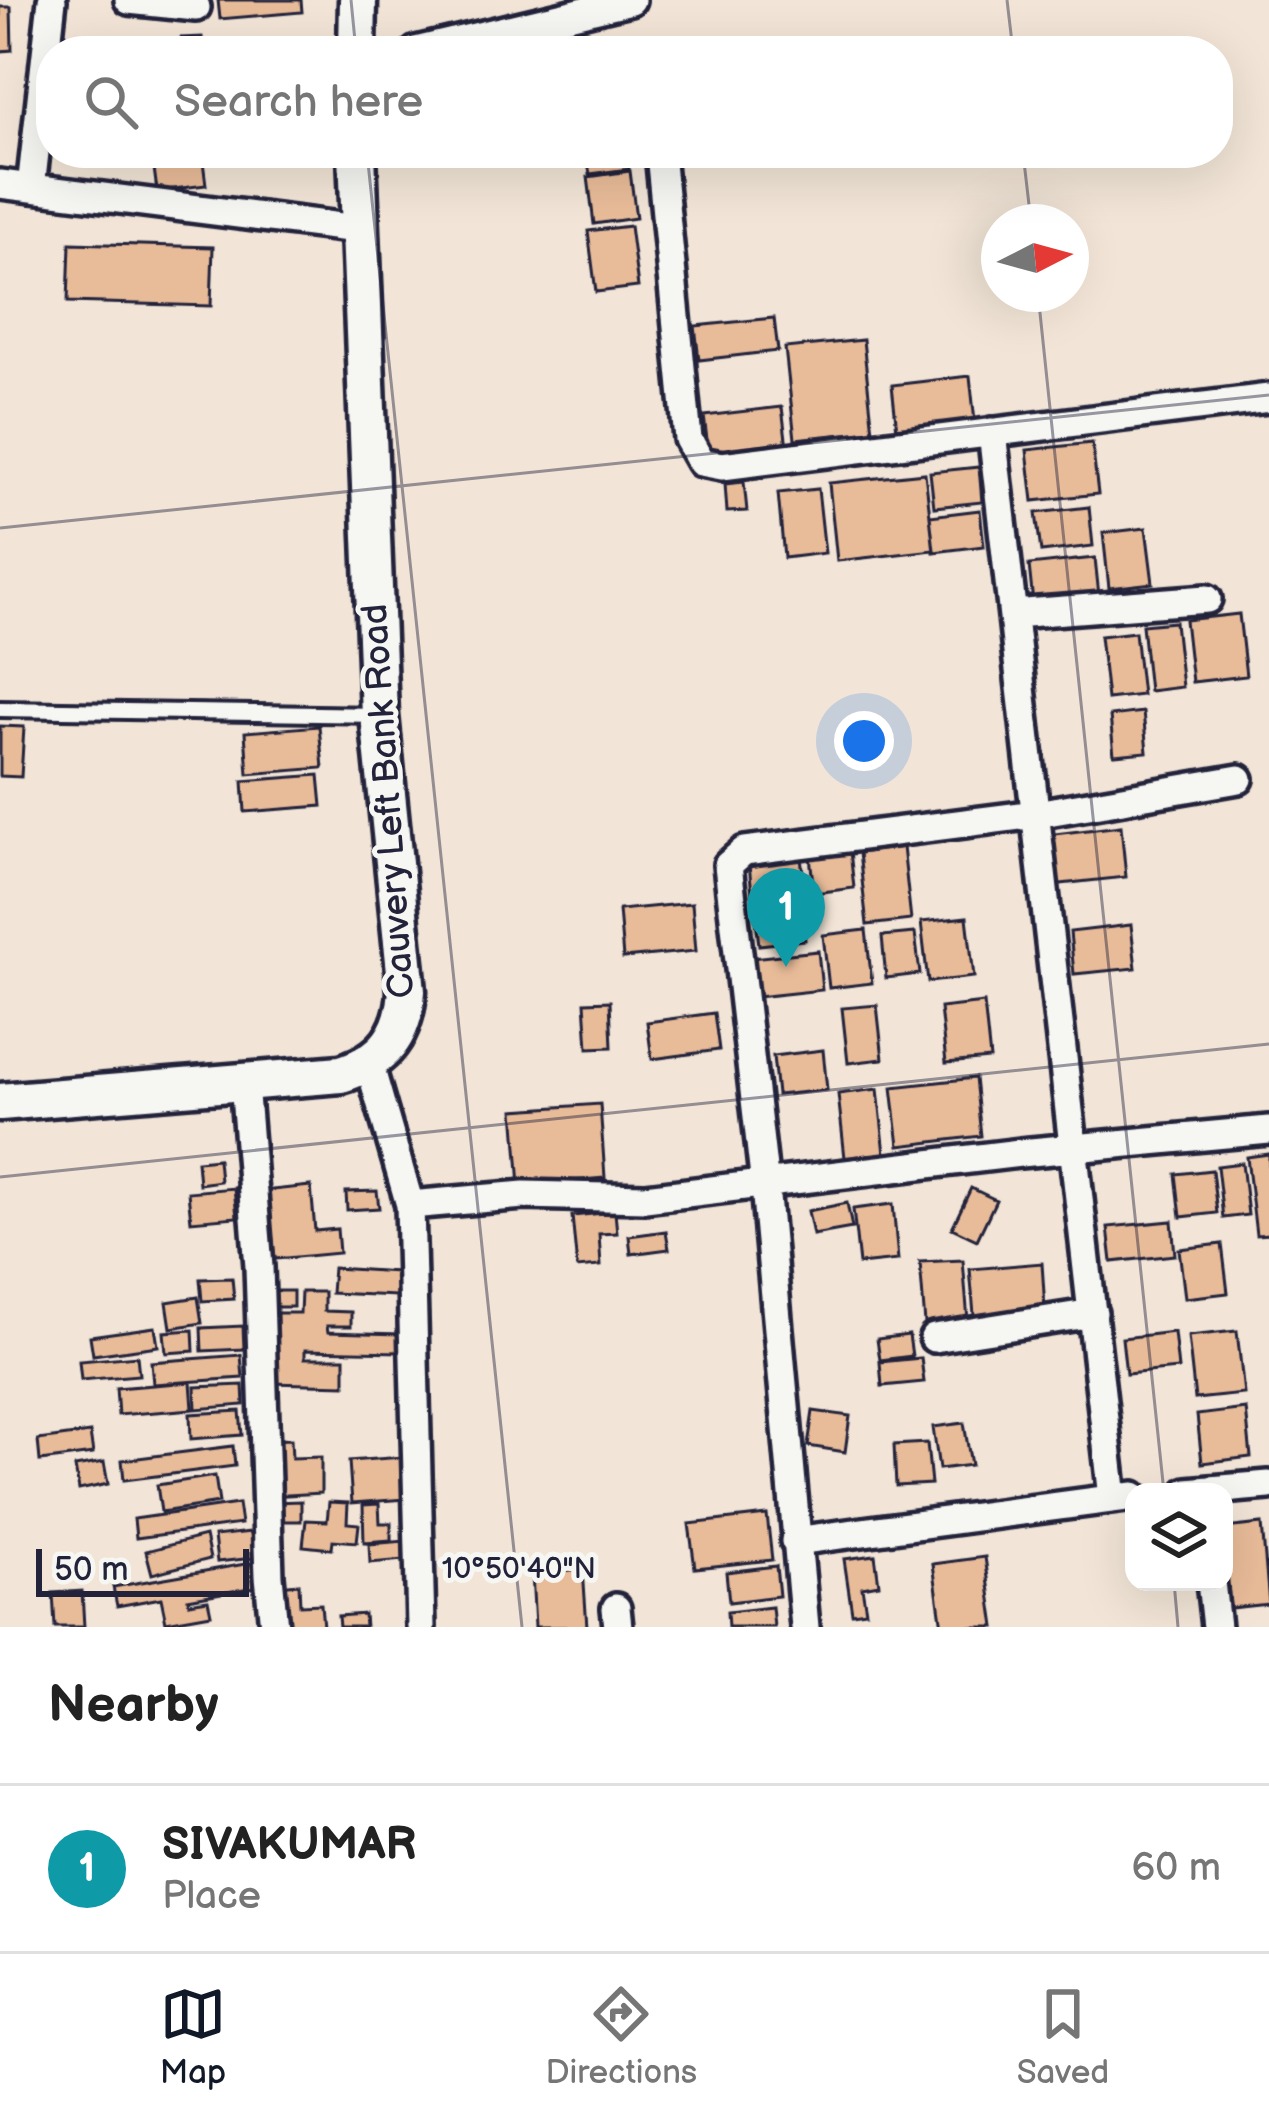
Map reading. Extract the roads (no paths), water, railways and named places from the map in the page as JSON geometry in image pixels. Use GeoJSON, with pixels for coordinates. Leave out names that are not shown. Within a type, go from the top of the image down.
{"type":"FeatureCollection","features":[{"type":"Feature","properties":{"kind":"main road"},"geometry":{"type":"LineString","coordinates":[[357,36],[358,0]]}},
{"type":"Feature","properties":{"kind":"main road","name":"Cauvery Left Bank Road"},"geometry":{"type":"LineString","coordinates":[[357,168],[379,715],[407,991],[399,1031],[385,1052],[369,1063]]}},
{"type":"Feature","properties":{"kind":"main road"},"geometry":{"type":"LineString","coordinates":[[0,1102],[341,1074],[369,1063]]}},
{"type":"Feature","properties":{"kind":"street"},"geometry":{"type":"LineString","coordinates":[[48,36],[52,0]]}},
{"type":"Feature","properties":{"kind":"street"},"geometry":{"type":"LineString","coordinates":[[129,0],[196,7]]}},
{"type":"Feature","properties":{"kind":"street"},"geometry":{"type":"LineString","coordinates":[[475,36],[632,0]]}},
{"type":"Feature","properties":{"kind":"street"},"geometry":{"type":"LineString","coordinates":[[31,188],[36,143]]}},
{"type":"Feature","properties":{"kind":"street"},"geometry":{"type":"LineString","coordinates":[[661,168],[688,439],[701,462],[722,466],[1269,398]]}},
{"type":"Feature","properties":{"kind":"street"},"geometry":{"type":"LineString","coordinates":[[0,184],[357,229]]}},
{"type":"Feature","properties":{"kind":"street"},"geometry":{"type":"LineString","coordinates":[[795,1540],[1123,1497],[1093,1313],[992,431]]}},
{"type":"Feature","properties":{"kind":"street"},"geometry":{"type":"LineString","coordinates":[[1012,614],[1207,599]]}},
{"type":"Feature","properties":{"kind":"street"},"geometry":{"type":"LineString","coordinates":[[805,1627],[765,1186],[728,865],[745,851],[1036,814],[1239,779]]}},
{"type":"Feature","properties":{"kind":"street"},"geometry":{"type":"LineString","coordinates":[[369,1063],[410,1205],[421,1627]]}},
{"type":"Feature","properties":{"kind":"street"},"geometry":{"type":"LineString","coordinates":[[244,1083],[259,1267],[274,1627]]}},
{"type":"Feature","properties":{"kind":"street"},"geometry":{"type":"LineString","coordinates":[[410,1205],[524,1195],[645,1198],[1269,1130]]}},
{"type":"Feature","properties":{"kind":"street"},"geometry":{"type":"LineString","coordinates":[[934,1338],[1093,1313]]}},
{"type":"Feature","properties":{"kind":"street"},"geometry":{"type":"LineString","coordinates":[[1233,1488],[1269,1485]]}},
{"type":"Feature","properties":{"kind":"street"},"geometry":{"type":"LineString","coordinates":[[1212,1591],[1216,1627]]}},
{"type":"Feature","properties":{"kind":"lane"},"geometry":{"type":"LineString","coordinates":[[0,709],[379,715]]}},
{"type":"Feature","properties":{"kind":"place","name":"SIVAKUMAR"},"geometry":{"type":"Point","coordinates":[786,967]}}]}
